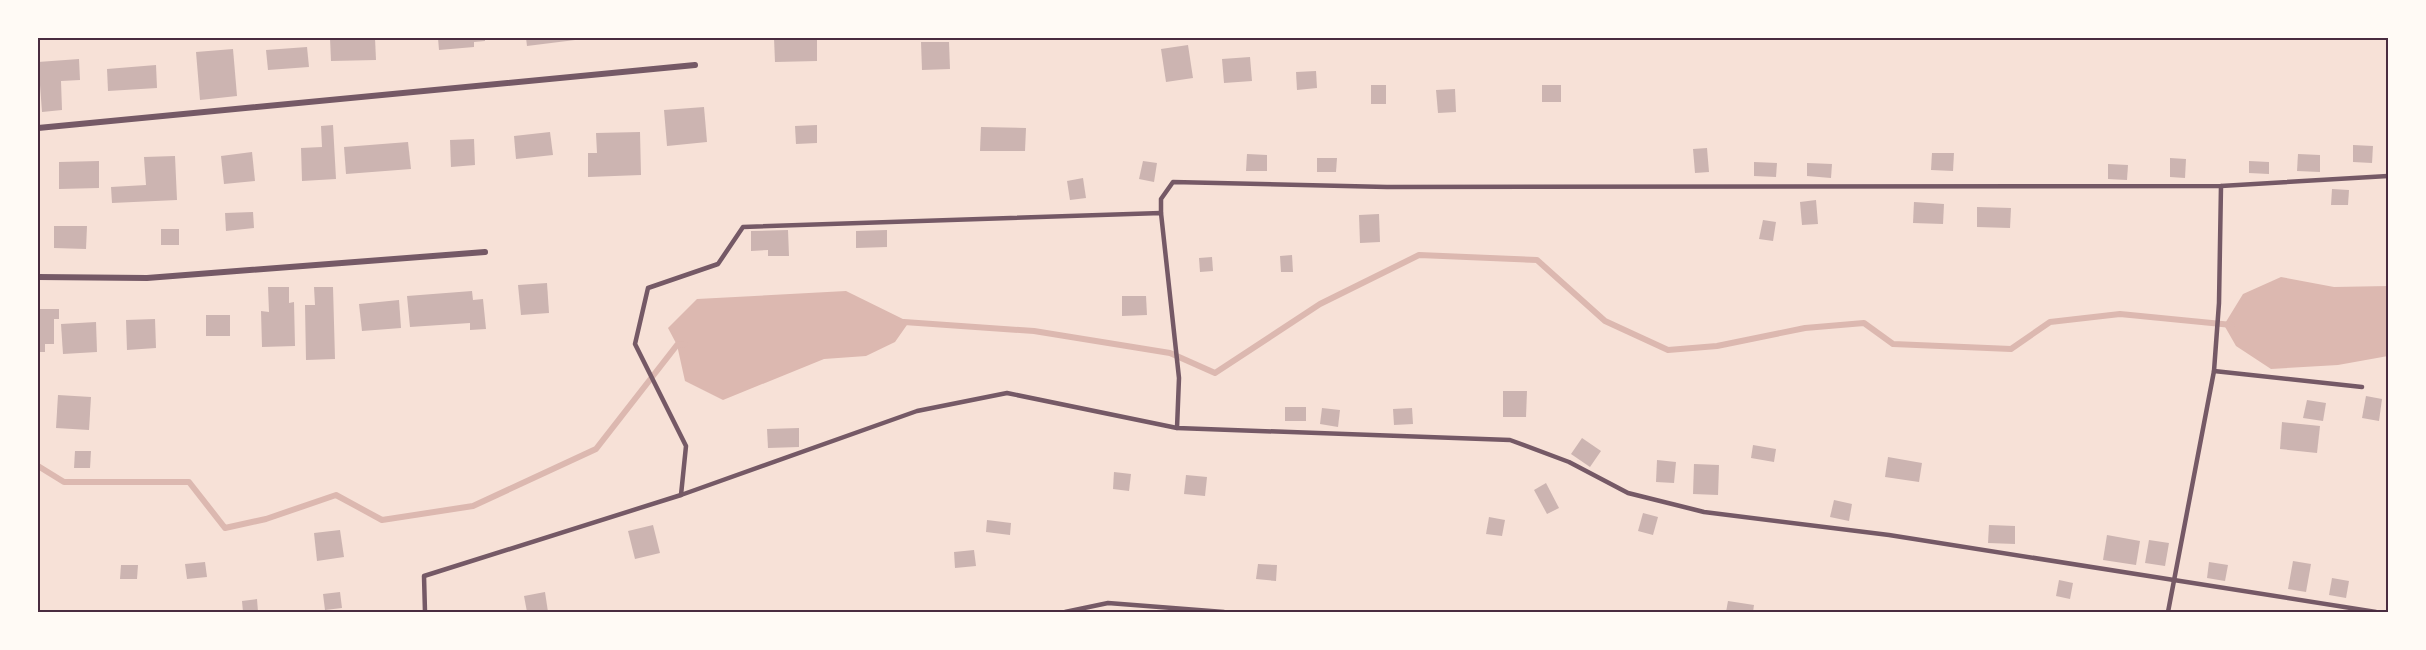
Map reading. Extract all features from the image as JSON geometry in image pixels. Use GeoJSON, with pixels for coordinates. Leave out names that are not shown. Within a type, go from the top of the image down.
{"type":"FeatureCollection","features":[{"type":"Feature","properties":{"kind":"street"},"geometry":{"type":"LineString","coordinates":[[38,128],[695,64]]}},
{"type":"Feature","properties":{"kind":"street"},"geometry":{"type":"LineString","coordinates":[[38,278],[147,278],[485,252]]}},
{"type":"Feature","properties":{"kind":"lane"},"geometry":{"type":"LineString","coordinates":[[1177,428],[1179,378],[1161,213],[1161,199],[1173,182],[1387,187],[2221,186],[2388,176]]}},
{"type":"Feature","properties":{"kind":"lane"},"geometry":{"type":"LineString","coordinates":[[2168,612],[2214,371],[2219,303],[2221,186]]}},
{"type":"Feature","properties":{"kind":"lane"},"geometry":{"type":"LineString","coordinates":[[681,495],[686,446],[635,344],[648,288],[718,264],[743,227],[1161,213]]}},
{"type":"Feature","properties":{"kind":"lane"},"geometry":{"type":"LineString","coordinates":[[2214,371],[2362,387]]}},
{"type":"Feature","properties":{"kind":"lane"},"geometry":{"type":"LineString","coordinates":[[425,612],[424,576],[681,495],[917,411],[1007,393],[1177,428],[1510,440],[1569,462],[1628,493],[1704,512],[1889,535],[2376,612]]}},
{"type":"Feature","properties":{"kind":"lane"},"geometry":{"type":"LineString","coordinates":[[1065,612],[1108,603],[1224,612]]}},
{"type":"Feature","properties":{"kind":"shaded area"},"geometry":{"type":"Polygon","coordinates":[[[2281,277],[2334,287],[2388,286],[2388,356],[2338,365],[2271,369],[2236,346],[2224,325],[2243,294],[2281,277]]]}},
{"type":"Feature","properties":{"kind":"shaded area"},"geometry":{"type":"Polygon","coordinates":[[[846,291],[909,322],[895,342],[866,356],[824,359],[723,400],[685,381],[677,345],[668,328],[697,299],[846,291]]]}},
{"type":"Feature","properties":{"kind":"building"},"geometry":{"type":"Polygon","coordinates":[[[330,38],[375,38],[376,60],[331,61],[330,38]]]}},
{"type":"Feature","properties":{"kind":"building"},"geometry":{"type":"Polygon","coordinates":[[[438,38],[485,38],[485,41],[474,42],[474,47],[439,50],[438,38]]]}},
{"type":"Feature","properties":{"kind":"building"},"geometry":{"type":"Polygon","coordinates":[[[526,38],[575,38],[575,40],[527,46],[526,38]]]}},
{"type":"Feature","properties":{"kind":"building"},"geometry":{"type":"Polygon","coordinates":[[[774,38],[817,38],[817,61],[775,62],[774,38]]]}},
{"type":"Feature","properties":{"kind":"building"},"geometry":{"type":"Polygon","coordinates":[[[921,42],[949,42],[950,69],[922,70],[921,42]]]}},
{"type":"Feature","properties":{"kind":"building"},"geometry":{"type":"Polygon","coordinates":[[[1188,45],[1193,78],[1166,82],[1161,49],[1188,45]]]}},
{"type":"Feature","properties":{"kind":"building"},"geometry":{"type":"Polygon","coordinates":[[[307,47],[309,67],[268,70],[266,50],[307,47]]]}},
{"type":"Feature","properties":{"kind":"building"},"geometry":{"type":"Polygon","coordinates":[[[233,49],[237,96],[200,100],[196,52],[233,49]]]}},
{"type":"Feature","properties":{"kind":"building"},"geometry":{"type":"Polygon","coordinates":[[[1250,57],[1252,81],[1224,83],[1222,59],[1250,57]]]}},
{"type":"Feature","properties":{"kind":"building"},"geometry":{"type":"Polygon","coordinates":[[[79,59],[80,80],[61,81],[62,110],[42,112],[40,85],[38,85],[38,62],[79,59]]]}},
{"type":"Feature","properties":{"kind":"building"},"geometry":{"type":"Polygon","coordinates":[[[156,65],[157,88],[108,91],[107,69],[156,65]]]}},
{"type":"Feature","properties":{"kind":"building"},"geometry":{"type":"Polygon","coordinates":[[[1316,71],[1317,88],[1297,90],[1296,72],[1316,71]]]}},
{"type":"Feature","properties":{"kind":"building"},"geometry":{"type":"Polygon","coordinates":[[[1371,85],[1386,85],[1386,104],[1371,104],[1371,85]]]}},
{"type":"Feature","properties":{"kind":"building"},"geometry":{"type":"Polygon","coordinates":[[[1542,85],[1561,85],[1561,102],[1542,102],[1542,85]]]}},
{"type":"Feature","properties":{"kind":"building"},"geometry":{"type":"Polygon","coordinates":[[[1455,89],[1456,112],[1438,113],[1436,90],[1455,89]]]}},
{"type":"Feature","properties":{"kind":"building"},"geometry":{"type":"Polygon","coordinates":[[[704,107],[707,142],[667,146],[664,110],[704,107]]]}},
{"type":"Feature","properties":{"kind":"building"},"geometry":{"type":"Polygon","coordinates":[[[333,125],[336,179],[302,181],[301,148],[322,147],[321,126],[333,125]]]}},
{"type":"Feature","properties":{"kind":"building"},"geometry":{"type":"Polygon","coordinates":[[[817,125],[817,143],[796,144],[795,126],[817,125]]]}},
{"type":"Feature","properties":{"kind":"building"},"geometry":{"type":"Polygon","coordinates":[[[981,127],[1026,128],[1025,151],[980,151],[981,127]]]}},
{"type":"Feature","properties":{"kind":"building"},"geometry":{"type":"Polygon","coordinates":[[[550,132],[553,155],[516,159],[514,136],[550,132]]]}},
{"type":"Feature","properties":{"kind":"building"},"geometry":{"type":"Polygon","coordinates":[[[640,132],[641,175],[588,177],[588,153],[597,153],[596,133],[640,132]]]}},
{"type":"Feature","properties":{"kind":"building"},"geometry":{"type":"Polygon","coordinates":[[[474,139],[475,165],[451,167],[450,140],[474,139]]]}},
{"type":"Feature","properties":{"kind":"building"},"geometry":{"type":"Polygon","coordinates":[[[408,142],[411,169],[346,174],[344,147],[408,142]]]}},
{"type":"Feature","properties":{"kind":"building"},"geometry":{"type":"Polygon","coordinates":[[[2353,145],[2373,146],[2372,163],[2353,162],[2353,145]]]}},
{"type":"Feature","properties":{"kind":"building"},"geometry":{"type":"Polygon","coordinates":[[[1707,148],[1709,172],[1695,173],[1693,149],[1707,148]]]}},
{"type":"Feature","properties":{"kind":"building"},"geometry":{"type":"Polygon","coordinates":[[[252,152],[255,181],[224,184],[221,156],[252,152]]]}},
{"type":"Feature","properties":{"kind":"building"},"geometry":{"type":"Polygon","coordinates":[[[1932,153],[1954,153],[1953,171],[1931,170],[1932,153]]]}},
{"type":"Feature","properties":{"kind":"building"},"geometry":{"type":"Polygon","coordinates":[[[1247,154],[1267,155],[1267,171],[1246,171],[1247,154]]]}},
{"type":"Feature","properties":{"kind":"building"},"geometry":{"type":"Polygon","coordinates":[[[2298,154],[2320,155],[2320,172],[2297,171],[2298,154]]]}},
{"type":"Feature","properties":{"kind":"building"},"geometry":{"type":"Polygon","coordinates":[[[175,156],[177,200],[112,203],[111,187],[146,185],[144,157],[175,156]]]}},
{"type":"Feature","properties":{"kind":"building"},"geometry":{"type":"Polygon","coordinates":[[[1317,158],[1337,158],[1336,172],[1317,172],[1317,158]]]}},
{"type":"Feature","properties":{"kind":"building"},"geometry":{"type":"Polygon","coordinates":[[[2170,158],[2186,159],[2185,178],[2170,177],[2170,158]]]}},
{"type":"Feature","properties":{"kind":"building"},"geometry":{"type":"Polygon","coordinates":[[[99,161],[99,188],[59,189],[59,162],[99,161]]]}},
{"type":"Feature","properties":{"kind":"building"},"geometry":{"type":"Polygon","coordinates":[[[1143,161],[1157,163],[1154,182],[1139,179],[1143,161]]]}},
{"type":"Feature","properties":{"kind":"building"},"geometry":{"type":"Polygon","coordinates":[[[2249,161],[2269,162],[2269,174],[2249,173],[2249,161]]]}},
{"type":"Feature","properties":{"kind":"building"},"geometry":{"type":"Polygon","coordinates":[[[1754,162],[1777,163],[1776,177],[1754,176],[1754,162]]]}},
{"type":"Feature","properties":{"kind":"building"},"geometry":{"type":"Polygon","coordinates":[[[1807,163],[1832,164],[1831,178],[1807,176],[1807,163]]]}},
{"type":"Feature","properties":{"kind":"building"},"geometry":{"type":"Polygon","coordinates":[[[2108,164],[2128,165],[2127,180],[2108,179],[2108,164]]]}},
{"type":"Feature","properties":{"kind":"building"},"geometry":{"type":"Polygon","coordinates":[[[1083,178],[1086,198],[1070,200],[1067,181],[1083,178]]]}},
{"type":"Feature","properties":{"kind":"building"},"geometry":{"type":"Polygon","coordinates":[[[2332,189],[2349,190],[2348,205],[2331,205],[2332,189]]]}},
{"type":"Feature","properties":{"kind":"building"},"geometry":{"type":"Polygon","coordinates":[[[1816,200],[1818,224],[1802,225],[1800,202],[1816,200]]]}},
{"type":"Feature","properties":{"kind":"building"},"geometry":{"type":"Polygon","coordinates":[[[1914,202],[1944,204],[1943,224],[1913,223],[1914,202]]]}},
{"type":"Feature","properties":{"kind":"building"},"geometry":{"type":"Polygon","coordinates":[[[1977,207],[2011,208],[2010,228],[1977,227],[1977,207]]]}},
{"type":"Feature","properties":{"kind":"building"},"geometry":{"type":"Polygon","coordinates":[[[253,212],[254,228],[226,231],[225,213],[253,212]]]}},
{"type":"Feature","properties":{"kind":"building"},"geometry":{"type":"Polygon","coordinates":[[[1379,214],[1380,242],[1360,243],[1359,215],[1379,214]]]}},
{"type":"Feature","properties":{"kind":"building"},"geometry":{"type":"Polygon","coordinates":[[[1763,220],[1776,222],[1773,241],[1759,239],[1763,220]]]}},
{"type":"Feature","properties":{"kind":"building"},"geometry":{"type":"Polygon","coordinates":[[[54,226],[87,226],[86,249],[54,248],[54,226]]]}},
{"type":"Feature","properties":{"kind":"building"},"geometry":{"type":"Polygon","coordinates":[[[161,229],[179,229],[179,245],[161,245],[161,229]]]}},
{"type":"Feature","properties":{"kind":"building"},"geometry":{"type":"Polygon","coordinates":[[[788,230],[789,256],[768,256],[768,250],[751,251],[751,231],[788,230]]]}},
{"type":"Feature","properties":{"kind":"building"},"geometry":{"type":"Polygon","coordinates":[[[887,230],[887,247],[856,248],[856,231],[887,230]]]}},
{"type":"Feature","properties":{"kind":"building"},"geometry":{"type":"Polygon","coordinates":[[[1292,255],[1293,272],[1281,272],[1280,256],[1292,255]]]}},
{"type":"Feature","properties":{"kind":"building"},"geometry":{"type":"Polygon","coordinates":[[[1212,257],[1213,271],[1200,272],[1199,258],[1212,257]]]}},
{"type":"Feature","properties":{"kind":"building"},"geometry":{"type":"Polygon","coordinates":[[[547,283],[549,313],[521,315],[518,285],[547,283]]]}},
{"type":"Feature","properties":{"kind":"building"},"geometry":{"type":"Polygon","coordinates":[[[268,287],[289,287],[289,303],[294,302],[295,346],[262,347],[261,311],[269,312],[268,287]]]}},
{"type":"Feature","properties":{"kind":"building"},"geometry":{"type":"Polygon","coordinates":[[[314,287],[333,287],[335,359],[306,360],[305,305],[315,305],[314,287]]]}},
{"type":"Feature","properties":{"kind":"building"},"geometry":{"type":"Polygon","coordinates":[[[472,291],[473,300],[483,299],[486,329],[470,330],[470,323],[410,327],[407,296],[472,291]]]}},
{"type":"Feature","properties":{"kind":"building"},"geometry":{"type":"Polygon","coordinates":[[[1122,296],[1146,296],[1147,315],[1122,316],[1122,296]]]}},
{"type":"Feature","properties":{"kind":"building"},"geometry":{"type":"Polygon","coordinates":[[[399,300],[401,328],[362,331],[359,304],[399,300]]]}},
{"type":"Feature","properties":{"kind":"building"},"geometry":{"type":"Polygon","coordinates":[[[38,309],[59,309],[59,319],[54,319],[54,344],[45,344],[45,352],[38,352],[38,309]]]}},
{"type":"Feature","properties":{"kind":"building"},"geometry":{"type":"Polygon","coordinates":[[[206,315],[230,315],[230,336],[206,336],[206,315]]]}},
{"type":"Feature","properties":{"kind":"building"},"geometry":{"type":"Polygon","coordinates":[[[155,319],[156,348],[127,350],[126,320],[155,319]]]}},
{"type":"Feature","properties":{"kind":"building"},"geometry":{"type":"Polygon","coordinates":[[[96,322],[97,352],[63,354],[61,324],[96,322]]]}},
{"type":"Feature","properties":{"kind":"building"},"geometry":{"type":"Polygon","coordinates":[[[1503,391],[1527,391],[1526,417],[1503,417],[1503,391]]]}},
{"type":"Feature","properties":{"kind":"building"},"geometry":{"type":"Polygon","coordinates":[[[58,395],[91,397],[89,430],[56,428],[58,395]]]}},
{"type":"Feature","properties":{"kind":"building"},"geometry":{"type":"Polygon","coordinates":[[[2366,396],[2382,399],[2379,421],[2362,418],[2366,396]]]}},
{"type":"Feature","properties":{"kind":"building"},"geometry":{"type":"Polygon","coordinates":[[[2307,400],[2326,403],[2323,421],[2303,418],[2307,400]]]}},
{"type":"Feature","properties":{"kind":"building"},"geometry":{"type":"Polygon","coordinates":[[[1285,407],[1306,407],[1306,421],[1285,421],[1285,407]]]}},
{"type":"Feature","properties":{"kind":"building"},"geometry":{"type":"Polygon","coordinates":[[[1322,408],[1340,410],[1338,427],[1320,424],[1322,408]]]}},
{"type":"Feature","properties":{"kind":"building"},"geometry":{"type":"Polygon","coordinates":[[[1412,408],[1413,424],[1394,425],[1393,409],[1412,408]]]}},
{"type":"Feature","properties":{"kind":"building"},"geometry":{"type":"Polygon","coordinates":[[[2282,422],[2320,426],[2317,453],[2280,449],[2282,422]]]}},
{"type":"Feature","properties":{"kind":"building"},"geometry":{"type":"Polygon","coordinates":[[[799,428],[799,447],[768,448],[767,429],[799,428]]]}},
{"type":"Feature","properties":{"kind":"building"},"geometry":{"type":"Polygon","coordinates":[[[1582,438],[1601,451],[1590,467],[1571,454],[1582,438]]]}},
{"type":"Feature","properties":{"kind":"building"},"geometry":{"type":"Polygon","coordinates":[[[1753,445],[1776,449],[1774,462],[1751,458],[1753,445]]]}},
{"type":"Feature","properties":{"kind":"building"},"geometry":{"type":"Polygon","coordinates":[[[75,451],[91,451],[90,468],[74,468],[75,451]]]}},
{"type":"Feature","properties":{"kind":"building"},"geometry":{"type":"Polygon","coordinates":[[[1888,457],[1922,463],[1919,482],[1885,477],[1888,457]]]}},
{"type":"Feature","properties":{"kind":"building"},"geometry":{"type":"Polygon","coordinates":[[[1657,460],[1676,462],[1674,483],[1656,482],[1657,460]]]}},
{"type":"Feature","properties":{"kind":"building"},"geometry":{"type":"Polygon","coordinates":[[[1694,464],[1719,465],[1718,495],[1693,494],[1694,464]]]}},
{"type":"Feature","properties":{"kind":"building"},"geometry":{"type":"Polygon","coordinates":[[[1114,472],[1131,474],[1129,491],[1113,489],[1114,472]]]}},
{"type":"Feature","properties":{"kind":"building"},"geometry":{"type":"Polygon","coordinates":[[[1186,475],[1207,477],[1205,496],[1184,494],[1186,475]]]}},
{"type":"Feature","properties":{"kind":"building"},"geometry":{"type":"Polygon","coordinates":[[[1546,483],[1559,508],[1547,514],[1534,490],[1546,483]]]}},
{"type":"Feature","properties":{"kind":"building"},"geometry":{"type":"Polygon","coordinates":[[[1834,500],[1852,504],[1849,521],[1830,517],[1834,500]]]}},
{"type":"Feature","properties":{"kind":"building"},"geometry":{"type":"Polygon","coordinates":[[[1643,513],[1658,517],[1653,535],[1638,531],[1643,513]]]}},
{"type":"Feature","properties":{"kind":"building"},"geometry":{"type":"Polygon","coordinates":[[[1489,517],[1505,520],[1502,536],[1486,534],[1489,517]]]}},
{"type":"Feature","properties":{"kind":"building"},"geometry":{"type":"Polygon","coordinates":[[[987,520],[1011,523],[1010,535],[986,532],[987,520]]]}},
{"type":"Feature","properties":{"kind":"building"},"geometry":{"type":"Polygon","coordinates":[[[653,525],[660,553],[635,559],[628,531],[653,525]]]}},
{"type":"Feature","properties":{"kind":"building"},"geometry":{"type":"Polygon","coordinates":[[[1989,525],[2015,526],[2015,544],[1988,543],[1989,525]]]}},
{"type":"Feature","properties":{"kind":"building"},"geometry":{"type":"Polygon","coordinates":[[[340,530],[344,557],[317,561],[314,533],[340,530]]]}},
{"type":"Feature","properties":{"kind":"building"},"geometry":{"type":"Polygon","coordinates":[[[2107,535],[2140,541],[2136,565],[2103,560],[2107,535]]]}},
{"type":"Feature","properties":{"kind":"building"},"geometry":{"type":"Polygon","coordinates":[[[2149,540],[2169,543],[2165,566],[2145,563],[2149,540]]]}},
{"type":"Feature","properties":{"kind":"building"},"geometry":{"type":"Polygon","coordinates":[[[974,550],[976,566],[955,568],[954,552],[974,550]]]}},
{"type":"Feature","properties":{"kind":"building"},"geometry":{"type":"Polygon","coordinates":[[[2293,561],[2311,564],[2306,592],[2288,589],[2293,561]]]}},
{"type":"Feature","properties":{"kind":"building"},"geometry":{"type":"Polygon","coordinates":[[[205,562],[207,577],[187,579],[185,564],[205,562]]]}},
{"type":"Feature","properties":{"kind":"building"},"geometry":{"type":"Polygon","coordinates":[[[2209,562],[2228,565],[2225,581],[2207,578],[2209,562]]]}},
{"type":"Feature","properties":{"kind":"building"},"geometry":{"type":"Polygon","coordinates":[[[1258,564],[1277,565],[1276,581],[1256,579],[1258,564]]]}},
{"type":"Feature","properties":{"kind":"building"},"geometry":{"type":"Polygon","coordinates":[[[121,565],[138,565],[137,579],[120,579],[121,565]]]}},
{"type":"Feature","properties":{"kind":"building"},"geometry":{"type":"Polygon","coordinates":[[[2332,578],[2349,581],[2346,598],[2329,595],[2332,578]]]}},
{"type":"Feature","properties":{"kind":"building"},"geometry":{"type":"Polygon","coordinates":[[[2059,580],[2073,583],[2070,599],[2056,596],[2059,580]]]}},
{"type":"Feature","properties":{"kind":"building"},"geometry":{"type":"Polygon","coordinates":[[[340,592],[342,608],[325,610],[323,594],[340,592]]]}},
{"type":"Feature","properties":{"kind":"building"},"geometry":{"type":"Polygon","coordinates":[[[545,592],[548,612],[527,612],[524,596],[545,592]]]}},
{"type":"Feature","properties":{"kind":"building"},"geometry":{"type":"Polygon","coordinates":[[[257,599],[258,612],[243,612],[242,601],[257,599]]]}},
{"type":"Feature","properties":{"kind":"building"},"geometry":{"type":"Polygon","coordinates":[[[1728,601],[1754,605],[1753,612],[1726,612],[1728,601]]]}},
{"type":"Feature","properties":{"kind":"waterway"},"geometry":{"type":"LineString","coordinates":[[904,322],[1034,331],[1170,353],[1215,373],[1320,304],[1419,255],[1537,260],[1605,321],[1668,350],[1717,346],[1805,328],[1864,323],[1893,344],[2011,349],[2050,322],[2120,314],[2232,325]]}},
{"type":"Feature","properties":{"kind":"waterway"},"geometry":{"type":"LineString","coordinates":[[38,466],[64,482],[189,482],[225,528],[266,519],[336,495],[382,520],[473,506],[596,449],[677,345],[685,344]]}}]}
